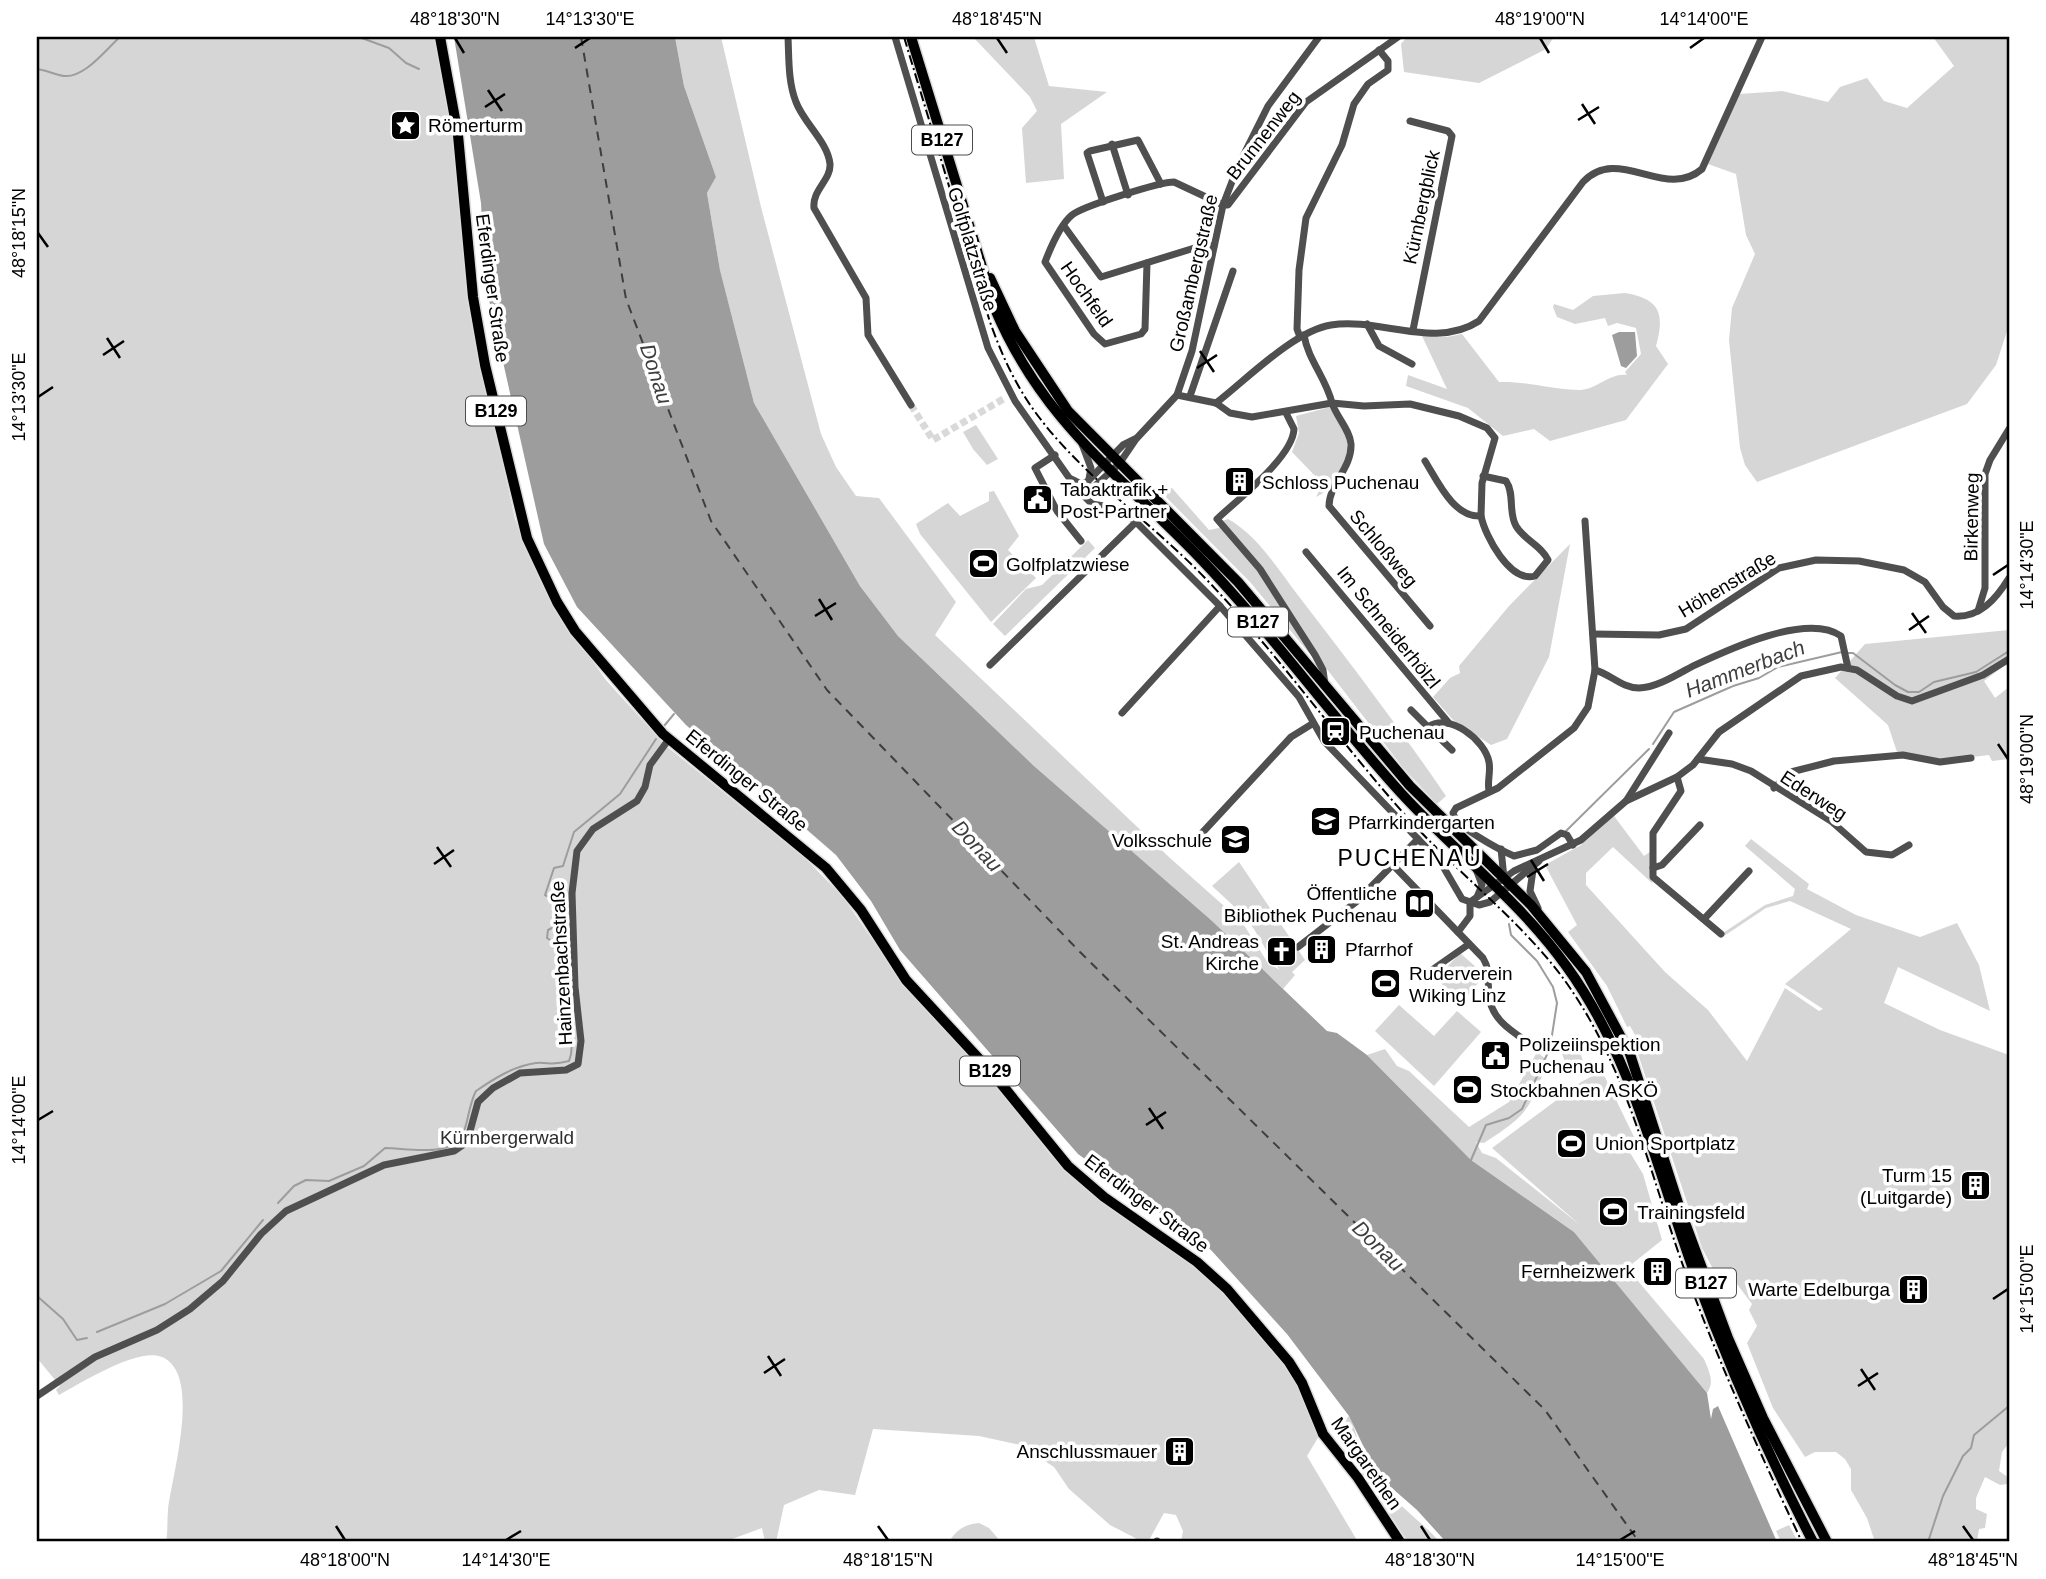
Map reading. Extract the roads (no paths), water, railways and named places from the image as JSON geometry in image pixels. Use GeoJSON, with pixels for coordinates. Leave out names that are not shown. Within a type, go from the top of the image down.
{"type":"FeatureCollection","features":[{"type":"Feature","properties":{"kind":"main road","name":"Eferdinger Straße"},"geometry":{"type":"LineString","coordinates":[[440,37],[458,135],[472,297],[527,538],[557,602],[575,631],[636,705],[669,739],[826,868],[860,910],[906,979],[995,1075],[1058,1156],[1085,1182],[1197,1262],[1227,1289],[1289,1362],[1310,1401]]}},
{"type":"Feature","properties":{"kind":"main road","name":"B127"},"geometry":{"type":"LineString","coordinates":[[911,37],[991,298],[1012,347],[1046,402],[1082,443],[1107,460],[1119,464],[1238,582],[1389,763],[1455,833],[1544,918],[1591,981],[1624,1040],[1719,1318],[1753,1397],[1827,1542]]}},
{"type":"Feature","properties":{"kind":"main road","name":"B127"},"geometry":{"type":"LineString","coordinates":[[974,242],[1027,350],[1068,411],[1107,460],[1111,472],[1230,590],[1392,783],[1475,869],[1528,918],[1567,966],[1592,1003],[1618,1054],[1717,1332],[1764,1443],[1813,1542]]}},
{"type":"Feature","properties":{"kind":"main road","name":"Margarethen"},"geometry":{"type":"LineString","coordinates":[[1310,1401],[1323,1434],[1358,1478],[1400,1542]]}},
{"type":"Feature","properties":{"kind":"street"},"geometry":{"type":"LineString","coordinates":[[788,37],[796,104],[830,161],[830,170],[815,192],[814,208],[866,298],[868,335],[911,405]]}},
{"type":"Feature","properties":{"kind":"street","name":"Golfplatzstraße"},"geometry":{"type":"LineString","coordinates":[[895,37],[976,314],[993,360],[1008,396],[1082,493]]}},
{"type":"Feature","properties":{"kind":"street","name":"Großambergstraße"},"geometry":{"type":"LineString","coordinates":[[1119,464],[1136,439],[1177,395],[1192,351],[1223,205],[1251,135],[1319,37]]}},
{"type":"Feature","properties":{"kind":"street","name":"Brunnenweg"},"geometry":{"type":"LineString","coordinates":[[1223,205],[1231,202],[1306,102],[1398,37]]}},
{"type":"Feature","properties":{"kind":"street"},"geometry":{"type":"LineString","coordinates":[[1216,403],[1302,336],[1331,325],[1367,324],[1452,333],[1479,321],[1583,182],[1595,172],[1620,167],[1676,180],[1699,173],[1708,160],[1762,37]]}},
{"type":"Feature","properties":{"kind":"street"},"geometry":{"type":"LineString","coordinates":[[1332,403],[1328,388],[1311,359],[1298,317],[1302,229],[1342,145],[1354,103],[1368,84],[1388,70],[1388,61],[1379,50]]}},
{"type":"Feature","properties":{"kind":"street","name":"Kürnbergblick"},"geometry":{"type":"LineString","coordinates":[[1410,121],[1448,131],[1452,136],[1413,330]]}},
{"type":"Feature","properties":{"kind":"street"},"geometry":{"type":"LineString","coordinates":[[1103,202],[1087,153],[1112,144],[1138,140],[1161,184]]}},
{"type":"Feature","properties":{"kind":"street"},"geometry":{"type":"LineString","coordinates":[[1112,144],[1128,195]]}},
{"type":"Feature","properties":{"kind":"street"},"geometry":{"type":"LineString","coordinates":[[1064,226],[1077,212],[1174,182],[1223,205]]}},
{"type":"Feature","properties":{"kind":"street","name":"Hochfeld"},"geometry":{"type":"LineString","coordinates":[[1147,262],[1145,329],[1141,334],[1105,344],[1094,334],[1045,262],[1064,226],[1101,277],[1147,262],[1204,245],[1214,246]]}},
{"type":"Feature","properties":{"kind":"street"},"geometry":{"type":"LineString","coordinates":[[1191,396],[1233,271]]}},
{"type":"Feature","properties":{"kind":"street"},"geometry":{"type":"LineString","coordinates":[[1367,324],[1379,346],[1412,364]]}},
{"type":"Feature","properties":{"kind":"street"},"geometry":{"type":"LineString","coordinates":[[1177,395],[1216,403],[1240,416],[1286,413],[1332,403],[1364,406],[1410,404],[1459,416],[1487,428],[1495,438],[1483,476],[1481,516],[1489,540],[1504,561],[1523,576],[1535,576],[1548,560],[1515,524],[1510,509],[1510,486],[1506,481],[1483,476]]}},
{"type":"Feature","properties":{"kind":"street","name":"Schloßweg"},"geometry":{"type":"LineString","coordinates":[[1332,403],[1351,441],[1346,471],[1332,493],[1329,506],[1430,626]]}},
{"type":"Feature","properties":{"kind":"street"},"geometry":{"type":"LineString","coordinates":[[1286,413],[1294,429],[1290,443],[1269,470],[1217,519],[1239,541],[1260,569],[1315,655],[1325,685]]}},
{"type":"Feature","properties":{"kind":"street","name":"Birkenweg"},"geometry":{"type":"LineString","coordinates":[[1978,611],[1985,588],[1986,474],[1990,460],[2009,429]]}},
{"type":"Feature","properties":{"kind":"street","name":"Großambergstraße"},"geometry":{"type":"LineString","coordinates":[[1107,460],[1136,439]]}},
{"type":"Feature","properties":{"kind":"street"},"geometry":{"type":"LineString","coordinates":[[1082,443],[1091,468],[1089,479]]}},
{"type":"Feature","properties":{"kind":"street"},"geometry":{"type":"LineString","coordinates":[[1055,455],[1035,468],[1057,511],[1081,541]]}},
{"type":"Feature","properties":{"kind":"street"},"geometry":{"type":"LineString","coordinates":[[1070,479],[1081,484],[1107,460]]}},
{"type":"Feature","properties":{"kind":"street"},"geometry":{"type":"LineString","coordinates":[[1425,461],[1455,507],[1469,516],[1481,516]]}},
{"type":"Feature","properties":{"kind":"street"},"geometry":{"type":"LineString","coordinates":[[1119,464],[1082,493],[1092,504],[1121,509],[1220,606],[1299,697],[1324,741],[1445,869],[1459,896],[1483,905],[1530,862],[1536,865]]}},
{"type":"Feature","properties":{"kind":"street"},"geometry":{"type":"LineString","coordinates":[[1573,845],[1564,834],[1526,855],[1514,856],[1455,820],[1455,809],[1497,788],[1578,723],[1588,707],[1595,670],[1585,521]]}},
{"type":"Feature","properties":{"kind":"street"},"geometry":{"type":"LineString","coordinates":[[990,666],[1136,522]]}},
{"type":"Feature","properties":{"kind":"street","name":"Im Schneiderhölzl"},"geometry":{"type":"LineString","coordinates":[[1306,552],[1448,722],[1471,737],[1487,755],[1490,765],[1489,791]]}},
{"type":"Feature","properties":{"kind":"street","name":"Höhenstraße"},"geometry":{"type":"LineString","coordinates":[[1592,634],[1659,635],[1686,629],[1773,571],[1799,562],[1816,560],[1859,561],[1904,570],[1925,582],[1948,613],[1965,617],[1978,611]]}},
{"type":"Feature","properties":{"kind":"street"},"geometry":{"type":"LineString","coordinates":[[1978,611],[1993,599],[2009,578]]}},
{"type":"Feature","properties":{"kind":"street"},"geometry":{"type":"LineString","coordinates":[[1122,713],[1220,606]]}},
{"type":"Feature","properties":{"kind":"street"},"geometry":{"type":"LineString","coordinates":[[1595,670],[1616,682],[1640,688],[1748,643],[1790,631],[1830,631],[1841,636],[1846,646],[1848,668]]}},
{"type":"Feature","properties":{"kind":"street"},"geometry":{"type":"LineString","coordinates":[[1544,918],[1530,891],[1536,865],[1573,845],[1626,801],[1677,777],[1698,759],[1719,732],[1792,681],[1814,671],[1848,668],[1864,672],[1897,695],[1912,701],[1983,675],[2009,659]]}},
{"type":"Feature","properties":{"kind":"street","name":"Im Schneiderhölzl"},"geometry":{"type":"LineString","coordinates":[[1410,710],[1452,750]]}},
{"type":"Feature","properties":{"kind":"street"},"geometry":{"type":"LineString","coordinates":[[1428,727],[1437,722],[1448,722]]}},
{"type":"Feature","properties":{"kind":"street"},"geometry":{"type":"LineString","coordinates":[[1202,833],[1291,737],[1312,724]]}},
{"type":"Feature","properties":{"kind":"street"},"geometry":{"type":"LineString","coordinates":[[1626,801],[1669,733]]}},
{"type":"Feature","properties":{"kind":"street","name":"Hainzenbachstraße"},"geometry":{"type":"LineString","coordinates":[[37,1396],[95,1357],[151,1333],[190,1309],[223,1282],[261,1234],[286,1211],[384,1166],[454,1152],[467,1142],[478,1102],[493,1088],[520,1073],[566,1070],[578,1064],[581,1041],[575,987],[572,893],[576,851],[593,829],[637,801],[645,787],[650,765],[669,739]]}},
{"type":"Feature","properties":{"kind":"street"},"geometry":{"type":"LineString","coordinates":[[1774,788],[1791,772],[1816,764],[1852,759],[1916,756],[1940,762],[1971,758]]}},
{"type":"Feature","properties":{"kind":"street","name":"Ederweg"},"geometry":{"type":"LineString","coordinates":[[1698,759],[1740,766],[1831,821],[1866,852],[1892,855],[1909,845]]}},
{"type":"Feature","properties":{"kind":"street"},"geometry":{"type":"LineString","coordinates":[[1677,777],[1681,783],[1678,798],[1652,836],[1653,877],[1658,884],[1721,934]]}},
{"type":"Feature","properties":{"kind":"street"},"geometry":{"type":"LineString","coordinates":[[1653,868],[1663,864],[1700,825]]}},
{"type":"Feature","properties":{"kind":"street"},"geometry":{"type":"LineString","coordinates":[[1455,833],[1469,830]]}},
{"type":"Feature","properties":{"kind":"street"},"geometry":{"type":"LineString","coordinates":[[1298,947],[1321,932],[1419,839]]}},
{"type":"Feature","properties":{"kind":"street"},"geometry":{"type":"LineString","coordinates":[[1501,849],[1508,882]]}},
{"type":"Feature","properties":{"kind":"street"},"geometry":{"type":"LineString","coordinates":[[1393,865],[1488,967],[1490,1004],[1496,1017],[1539,1051]]}},
{"type":"Feature","properties":{"kind":"street"},"geometry":{"type":"LineString","coordinates":[[1475,869],[1482,885],[1477,897]]}},
{"type":"Feature","properties":{"kind":"street"},"geometry":{"type":"LineString","coordinates":[[1704,919],[1749,871]]}},
{"type":"Feature","properties":{"kind":"street"},"geometry":{"type":"LineString","coordinates":[[1470,902],[1498,889]]}},
{"type":"Feature","properties":{"kind":"street"},"geometry":{"type":"LineString","coordinates":[[1458,932],[1470,916],[1470,902]]}},
{"type":"Feature","properties":{"kind":"street"},"geometry":{"type":"LineString","coordinates":[[1429,972],[1469,944]]}},
{"type":"Feature","properties":{"kind":"water","name":"Donau"},"geometry":{"type":"Polygon","coordinates":[[[454,37],[675,37],[684,86],[716,177],[707,193],[720,270],[754,403],[860,586],[898,636],[1034,766],[1211,920],[1327,1031],[1337,1033],[1367,1055],[1471,1160],[1574,1232],[1707,1393],[1711,1419],[1713,1409],[1718,1406],[1777,1542],[1446,1542],[1417,1510],[1377,1475],[1349,1416],[1287,1334],[1211,1250],[1078,1154],[900,950],[871,901],[836,855],[686,725],[577,607],[544,544],[485,282],[481,203],[454,37]]]}},
{"type":"Feature","properties":{"kind":"water"},"geometry":{"type":"Polygon","coordinates":[[[1635,332],[1637,356],[1626,368],[1621,366],[1612,335],[1635,332]]]}},
{"type":"Feature","properties":{"kind":"waterway"},"geometry":{"type":"LineString","coordinates":[[37,69],[64,76],[80,72],[95,62],[120,37]]}},
{"type":"Feature","properties":{"kind":"waterway"},"geometry":{"type":"LineString","coordinates":[[359,37],[389,48],[406,63],[419,69]]}},
{"type":"Feature","properties":{"kind":"waterway","name":"Hammerbach"},"geometry":{"type":"LineString","coordinates":[[1848,653],[1853,653],[1895,685],[1908,692],[1919,692],[1934,682],[1976,672],[2009,651]]}},
{"type":"Feature","properties":{"kind":"waterway","name":"Hammerbach"},"geometry":{"type":"LineString","coordinates":[[1653,744],[1674,712],[1733,686],[1759,678],[1778,667],[1842,652]]}},
{"type":"Feature","properties":{"kind":"waterway"},"geometry":{"type":"LineString","coordinates":[[664,726],[674,714]]}},
{"type":"Feature","properties":{"kind":"waterway"},"geometry":{"type":"LineString","coordinates":[[278,1203],[294,1186],[306,1180],[329,1181],[364,1166],[385,1148],[431,1150],[452,1145],[460,1138],[465,1128],[476,1091],[520,1067],[569,1061],[571,1041],[563,1002],[566,982],[552,941],[547,938],[548,930],[554,927],[556,908],[553,901],[545,895],[554,868],[563,866],[574,832],[620,794],[656,739]]}},
{"type":"Feature","properties":{"kind":"waterway","name":"Hammerbach"},"geometry":{"type":"LineString","coordinates":[[1565,832],[1649,749]]}},
{"type":"Feature","properties":{"kind":"waterway","name":"Hammerbach"},"geometry":{"type":"LineString","coordinates":[[1471,1160],[1486,1125],[1509,1118],[1522,1109],[1550,1048],[1557,1003],[1553,987],[1537,961],[1511,935],[1509,924]]}},
{"type":"Feature","properties":{"kind":"waterway"},"geometry":{"type":"LineString","coordinates":[[97,1332],[165,1304],[221,1271],[263,1220]]}},
{"type":"Feature","properties":{"kind":"waterway"},"geometry":{"type":"LineString","coordinates":[[37,1296],[63,1319],[77,1340],[87,1338]]}},
{"type":"Feature","properties":{"kind":"waterway"},"geometry":{"type":"LineString","coordinates":[[1928,1542],[1943,1496],[1963,1456],[1971,1448],[1974,1435],[2009,1406]]}},
{"type":"Feature","properties":{"kind":"tunnel"},"geometry":{"type":"LineString","coordinates":[[911,405],[933,440],[1005,398]]}},
{"type":"Feature","properties":{"kind":"railway"},"geometry":{"type":"LineString","coordinates":[[904,37],[990,322],[1009,367],[1033,409],[1071,455],[1183,556],[1231,606],[1407,817],[1527,935],[1563,978],[1584,1011],[1619,1079],[1708,1332],[1802,1542]]}},
{"type":"Feature","properties":{"kind":"place","name":"Römerturm"},"geometry":{"type":"Point","coordinates":[405,125]}},
{"type":"Feature","properties":{"kind":"place","name":"Schloss Puchenau"},"geometry":{"type":"Point","coordinates":[1239,482]}},
{"type":"Feature","properties":{"kind":"place","name":"Tabaktrafik + Post-Partner"},"geometry":{"type":"Point","coordinates":[1037,500]}},
{"type":"Feature","properties":{"kind":"place","name":"Golfplatzwiese"},"geometry":{"type":"Point","coordinates":[983,564]}},
{"type":"Feature","properties":{"kind":"place","name":"Puchenau"},"geometry":{"type":"Point","coordinates":[1336,732]}},
{"type":"Feature","properties":{"kind":"place","name":"Pfarrkindergarten"},"geometry":{"type":"Point","coordinates":[1325,822]}},
{"type":"Feature","properties":{"kind":"place","name":"Volksschule"},"geometry":{"type":"Point","coordinates":[1235,840]}},
{"type":"Feature","properties":{"kind":"place","name":"Öffentliche Bibliothek Puchenau"},"geometry":{"type":"Point","coordinates":[1420,904]}},
{"type":"Feature","properties":{"kind":"place","name":"Pfarrhof"},"geometry":{"type":"Point","coordinates":[1322,949]}},
{"type":"Feature","properties":{"kind":"place","name":"St. Andreas Kirche"},"geometry":{"type":"Point","coordinates":[1282,952]}},
{"type":"Feature","properties":{"kind":"place","name":"Ruderverein Wiking Linz"},"geometry":{"type":"Point","coordinates":[1386,984]}},
{"type":"Feature","properties":{"kind":"place","name":"Polizeiinspektion Puchenau"},"geometry":{"type":"Point","coordinates":[1496,1055]}},
{"type":"Feature","properties":{"kind":"place","name":"Stockbahnen ASKÖ"},"geometry":{"type":"Point","coordinates":[1467,1090]}},
{"type":"Feature","properties":{"kind":"place","name":"Union Sportplatz"},"geometry":{"type":"Point","coordinates":[1572,1143]}},
{"type":"Feature","properties":{"kind":"place","name":"Turm 15 (Luitgarde)"},"geometry":{"type":"Point","coordinates":[1975,1186]}},
{"type":"Feature","properties":{"kind":"place","name":"Trainingsfeld"},"geometry":{"type":"Point","coordinates":[1614,1212]}},
{"type":"Feature","properties":{"kind":"place","name":"Fernheizwerk"},"geometry":{"type":"Point","coordinates":[1658,1271]}},
{"type":"Feature","properties":{"kind":"place","name":"Warte Edelburga"},"geometry":{"type":"Point","coordinates":[1913,1289]}},
{"type":"Feature","properties":{"kind":"place","name":"Anschlussmauer"},"geometry":{"type":"Point","coordinates":[1180,1451]}},
{"type":"Feature","properties":{"kind":"district","name":"PUCHENAU"},"geometry":{"type":"Point","coordinates":[1410,858]}},
{"type":"Feature","properties":{"kind":"park label","name":"Kürnbergerwald"},"geometry":{"type":"Point","coordinates":[507,1137]}}]}
